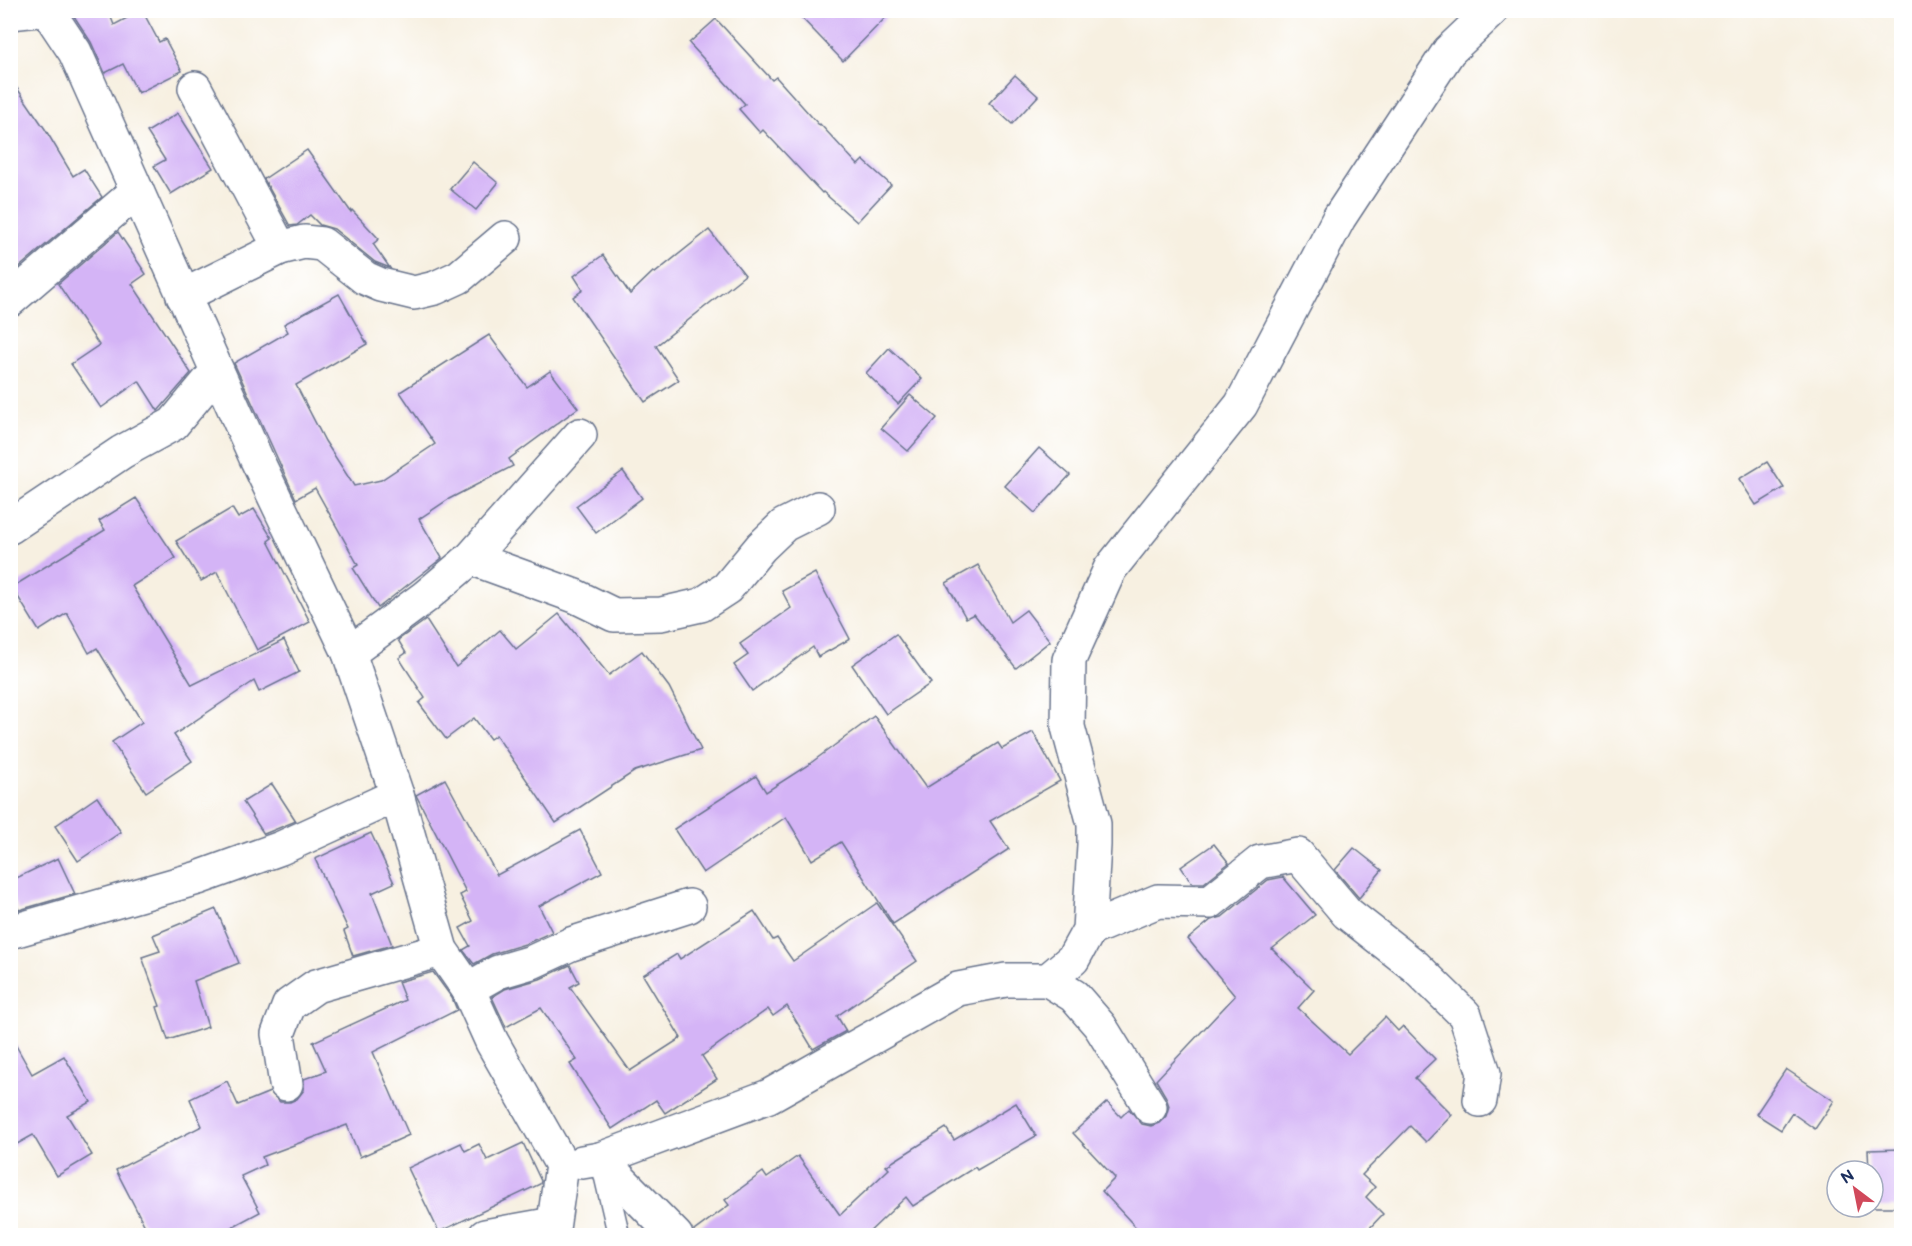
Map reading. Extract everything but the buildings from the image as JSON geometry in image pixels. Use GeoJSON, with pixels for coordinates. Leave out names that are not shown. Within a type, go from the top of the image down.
{"type":"FeatureCollection","features":[{"type":"Feature","properties":{"kind":"street"},"geometry":{"type":"LineString","coordinates":[[10,13],[38,10]]}},
{"type":"Feature","properties":{"kind":"street"},"geometry":{"type":"LineString","coordinates":[[47,10],[75,52],[217,371],[349,653],[397,795],[441,950],[468,989],[492,1042],[562,1165],[552,1230],[485,1236]]}},
{"type":"Feature","properties":{"kind":"street"},"geometry":{"type":"LineString","coordinates":[[1048,980],[1073,959],[1089,930],[1094,824],[1068,727],[1069,660],[1110,569],[1241,405],[1339,218],[1449,51],[1492,10]]}},
{"type":"Feature","properties":{"kind":"street"},"geometry":{"type":"LineString","coordinates":[[195,88],[280,248]]}},
{"type":"Feature","properties":{"kind":"street"},"geometry":{"type":"LineString","coordinates":[[10,300],[137,191]]}},
{"type":"Feature","properties":{"kind":"street"},"geometry":{"type":"LineString","coordinates":[[183,296],[280,248],[304,242],[322,244],[365,278],[381,285],[414,293],[435,288],[459,277],[505,238]]}},
{"type":"Feature","properties":{"kind":"street"},"geometry":{"type":"LineString","coordinates":[[10,527],[122,452],[173,424],[217,371]]}},
{"type":"Feature","properties":{"kind":"street"},"geometry":{"type":"LineString","coordinates":[[349,653],[425,597],[471,558],[580,435]]}},
{"type":"Feature","properties":{"kind":"street"},"geometry":{"type":"LineString","coordinates":[[471,558],[575,596],[614,615],[661,614],[701,605],[727,588],[761,547],[784,525],[818,508]]}},
{"type":"Feature","properties":{"kind":"street"},"geometry":{"type":"LineString","coordinates":[[10,932],[198,878],[281,848],[397,795]]}},
{"type":"Feature","properties":{"kind":"street"},"geometry":{"type":"LineString","coordinates":[[1089,930],[1158,901],[1210,902],[1260,862],[1298,855],[1347,913],[1416,967],[1465,1015],[1484,1073],[1480,1100]]}},
{"type":"Feature","properties":{"kind":"street"},"geometry":{"type":"LineString","coordinates":[[468,989],[498,972],[532,962],[571,944],[689,906]]}},
{"type":"Feature","properties":{"kind":"street"},"geometry":{"type":"LineString","coordinates":[[286,1084],[278,1034],[289,1005],[316,986],[441,950]]}},
{"type":"Feature","properties":{"kind":"street"},"geometry":{"type":"LineString","coordinates":[[562,1165],[600,1159],[769,1096],[958,989],[1006,980],[1048,980],[1074,996],[1100,1026],[1150,1107]]}},
{"type":"Feature","properties":{"kind":"street"},"geometry":{"type":"LineString","coordinates":[[600,1159],[676,1236]]}},
{"type":"Feature","properties":{"kind":"lane"},"geometry":{"type":"LineString","coordinates":[[600,1159],[619,1236]]}}]}
